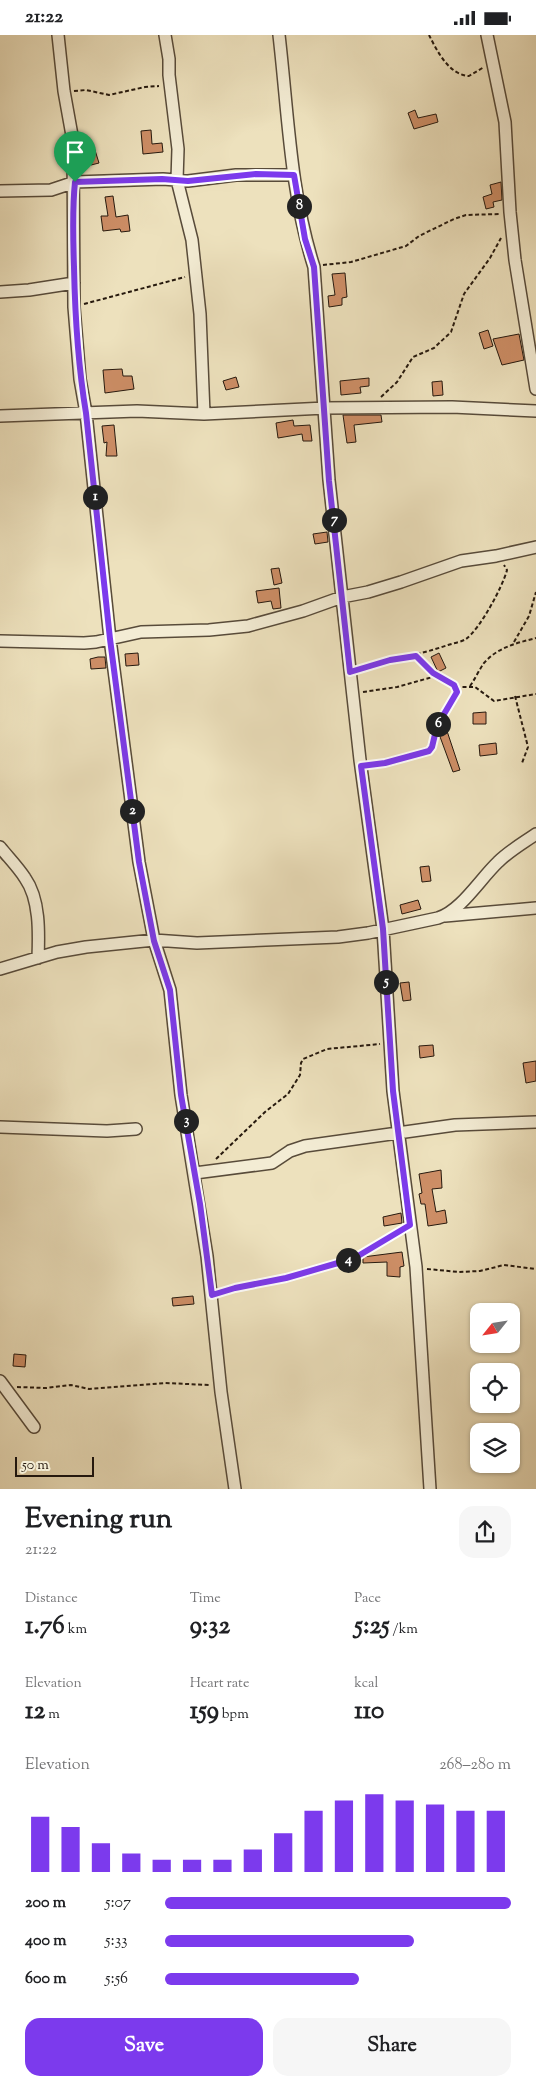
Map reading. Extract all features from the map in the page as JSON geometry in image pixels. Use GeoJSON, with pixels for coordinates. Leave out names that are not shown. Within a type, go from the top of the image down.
{"type":"FeatureCollection","features":[{"type":"Feature","properties":{"kind":"street"},"geometry":{"type":"LineString","coordinates":[[58,35],[64,91],[73,141],[75,182],[72,207],[74,307],[80,379],[86,413],[110,639],[139,862],[154,941],[170,990],[181,1095],[195,1173],[212,1295],[221,1386],[235,1489]]}},
{"type":"Feature","properties":{"kind":"street"},"geometry":{"type":"LineString","coordinates":[[165,35],[178,149],[177,180],[192,239],[200,314],[204,414]]}},
{"type":"Feature","properties":{"kind":"street"},"geometry":{"type":"LineString","coordinates":[[279,35],[294,175],[305,239],[314,267],[329,481],[361,766],[383,929],[393,1091],[416,1267],[430,1489]]}},
{"type":"Feature","properties":{"kind":"street"},"geometry":{"type":"LineString","coordinates":[[487,35],[505,122],[510,213],[515,260],[536,389]]}},
{"type":"Feature","properties":{"kind":"street"},"geometry":{"type":"LineString","coordinates":[[0,191],[51,189],[75,182],[188,181],[236,175],[294,175]]}},
{"type":"Feature","properties":{"kind":"street"},"geometry":{"type":"LineString","coordinates":[[0,292],[29,290],[74,283]]}},
{"type":"Feature","properties":{"kind":"street"},"geometry":{"type":"LineString","coordinates":[[0,416],[137,411],[204,414],[324,408],[452,407],[536,411]]}},
{"type":"Feature","properties":{"kind":"street"},"geometry":{"type":"LineString","coordinates":[[0,641],[84,643],[141,632],[248,626],[303,611],[342,597],[368,593],[462,561],[536,547]]}},
{"type":"Feature","properties":{"kind":"street"},"geometry":{"type":"LineString","coordinates":[[445,916],[476,887],[499,861],[536,834]]}},
{"type":"Feature","properties":{"kind":"street"},"geometry":{"type":"LineString","coordinates":[[0,847],[26,878],[34,899],[39,937],[38,958]]}},
{"type":"Feature","properties":{"kind":"street"},"geometry":{"type":"LineString","coordinates":[[0,969],[57,952],[86,947],[154,941],[196,943],[338,937],[445,916],[536,908]]}},
{"type":"Feature","properties":{"kind":"street"},"geometry":{"type":"LineString","coordinates":[[195,1173],[272,1163],[290,1151],[305,1146],[455,1125],[536,1122]]}},
{"type":"Feature","properties":{"kind":"street"},"geometry":{"type":"LineString","coordinates":[[0,1127],[107,1131],[136,1129]]}},
{"type":"Feature","properties":{"kind":"street"},"geometry":{"type":"LineString","coordinates":[[3,1384],[34,1427]]}},
{"type":"Feature","properties":{"kind":"path"},"geometry":{"type":"LineString","coordinates":[[430,35],[444,61],[452,69],[464,76],[469,76],[492,63]]}},
{"type":"Feature","properties":{"kind":"path"},"geometry":{"type":"LineString","coordinates":[[64,91],[86,90],[110,95],[145,87],[162,86],[171,82]]}},
{"type":"Feature","properties":{"kind":"path"},"geometry":{"type":"LineString","coordinates":[[314,267],[351,263],[406,246],[435,228],[466,215],[510,213]]}},
{"type":"Feature","properties":{"kind":"path"},"geometry":{"type":"LineString","coordinates":[[364,408],[384,395],[397,382],[414,357],[434,347],[451,332],[464,294],[490,259],[503,235]]}},
{"type":"Feature","properties":{"kind":"path"},"geometry":{"type":"LineString","coordinates":[[74,307],[195,274]]}},
{"type":"Feature","properties":{"kind":"path"},"geometry":{"type":"LineString","coordinates":[[350,672],[390,660],[416,656],[462,641],[471,634],[501,589],[507,573],[506,567],[498,564],[493,556]]}},
{"type":"Feature","properties":{"kind":"path"},"geometry":{"type":"LineString","coordinates":[[513,643],[529,616],[536,592]]}},
{"type":"Feature","properties":{"kind":"path"},"geometry":{"type":"LineString","coordinates":[[470,686],[486,661],[513,643],[536,637]]}},
{"type":"Feature","properties":{"kind":"path"},"geometry":{"type":"LineString","coordinates":[[416,656],[437,676],[456,687],[475,687],[494,701],[536,694]]}},
{"type":"Feature","properties":{"kind":"path"},"geometry":{"type":"LineString","coordinates":[[353,693],[398,687],[437,676]]}},
{"type":"Feature","properties":{"kind":"path"},"geometry":{"type":"LineString","coordinates":[[361,766],[385,763],[429,751],[432,747],[437,726],[457,695],[456,687]]}},
{"type":"Feature","properties":{"kind":"path"},"geometry":{"type":"LineString","coordinates":[[515,696],[528,747],[522,763]]}},
{"type":"Feature","properties":{"kind":"path"},"geometry":{"type":"LineString","coordinates":[[208,1171],[223,1151],[265,1112],[288,1094],[300,1075],[301,1063],[304,1059],[333,1048],[390,1043]]}},
{"type":"Feature","properties":{"kind":"path"},"geometry":{"type":"LineString","coordinates":[[212,1295],[235,1288],[286,1278],[358,1256],[410,1225]]}},
{"type":"Feature","properties":{"kind":"path"},"geometry":{"type":"LineString","coordinates":[[416,1267],[459,1272],[480,1271],[504,1265],[536,1269]]}},
{"type":"Feature","properties":{"kind":"path"},"geometry":{"type":"LineString","coordinates":[[3,1384],[46,1388],[71,1385],[89,1389],[164,1383],[195,1383],[221,1386]]}},
{"type":"Feature","properties":{"kind":"building"},"geometry":{"type":"Polygon","coordinates":[[[415,110],[418,118],[436,114],[438,122],[414,129],[408,113],[415,110]]]}},
{"type":"Feature","properties":{"kind":"building"},"geometry":{"type":"Polygon","coordinates":[[[151,130],[152,144],[162,143],[163,152],[143,154],[141,131],[151,130]]]}},
{"type":"Feature","properties":{"kind":"building"},"geometry":{"type":"Polygon","coordinates":[[[94,147],[99,163],[91,165],[86,149],[94,147]]]}},
{"type":"Feature","properties":{"kind":"building"},"geometry":{"type":"Polygon","coordinates":[[[501,182],[502,200],[493,202],[494,207],[486,209],[483,197],[492,194],[490,185],[501,182]]]}},
{"type":"Feature","properties":{"kind":"building"},"geometry":{"type":"Polygon","coordinates":[[[113,196],[116,217],[128,215],[130,231],[121,232],[120,229],[103,231],[101,216],[108,216],[105,197],[113,196]]]}},
{"type":"Feature","properties":{"kind":"building"},"geometry":{"type":"Polygon","coordinates":[[[345,273],[347,297],[342,298],[342,305],[329,307],[328,296],[335,295],[332,274],[345,273]]]}},
{"type":"Feature","properties":{"kind":"building"},"geometry":{"type":"Polygon","coordinates":[[[488,330],[493,346],[484,349],[479,333],[488,330]]]}},
{"type":"Feature","properties":{"kind":"building"},"geometry":{"type":"Polygon","coordinates":[[[519,334],[524,360],[502,365],[493,339],[519,334]]]}},
{"type":"Feature","properties":{"kind":"building"},"geometry":{"type":"Polygon","coordinates":[[[122,369],[123,376],[132,376],[134,389],[105,393],[103,370],[122,369]]]}},
{"type":"Feature","properties":{"kind":"building"},"geometry":{"type":"Polygon","coordinates":[[[236,377],[239,387],[226,390],[223,381],[236,377]]]}},
{"type":"Feature","properties":{"kind":"building"},"geometry":{"type":"Polygon","coordinates":[[[369,378],[369,386],[360,387],[361,393],[341,395],[340,381],[369,378]]]}},
{"type":"Feature","properties":{"kind":"building"},"geometry":{"type":"Polygon","coordinates":[[[442,381],[443,395],[433,396],[432,382],[442,381]]]}},
{"type":"Feature","properties":{"kind":"building"},"geometry":{"type":"Polygon","coordinates":[[[343,415],[381,415],[382,422],[354,425],[356,442],[347,443],[343,415]]]}},
{"type":"Feature","properties":{"kind":"building"},"geometry":{"type":"Polygon","coordinates":[[[293,420],[294,426],[310,425],[312,441],[303,441],[302,434],[278,438],[276,423],[293,420]]]}},
{"type":"Feature","properties":{"kind":"building"},"geometry":{"type":"Polygon","coordinates":[[[114,425],[117,456],[106,456],[107,442],[104,443],[102,426],[114,425]]]}},
{"type":"Feature","properties":{"kind":"building"},"geometry":{"type":"Polygon","coordinates":[[[327,532],[328,542],[315,544],[313,534],[327,532]]]}},
{"type":"Feature","properties":{"kind":"building"},"geometry":{"type":"Polygon","coordinates":[[[279,568],[282,583],[274,585],[271,569],[279,568]]]}},
{"type":"Feature","properties":{"kind":"building"},"geometry":{"type":"Polygon","coordinates":[[[279,588],[281,608],[273,609],[271,601],[258,603],[256,591],[279,588]]]}},
{"type":"Feature","properties":{"kind":"building"},"geometry":{"type":"Polygon","coordinates":[[[138,653],[139,665],[126,666],[125,654],[138,653]]]}},
{"type":"Feature","properties":{"kind":"building"},"geometry":{"type":"Polygon","coordinates":[[[439,653],[446,668],[438,672],[431,657],[439,653]]]}},
{"type":"Feature","properties":{"kind":"building"},"geometry":{"type":"Polygon","coordinates":[[[105,657],[106,668],[91,669],[90,659],[105,657]]]}},
{"type":"Feature","properties":{"kind":"building"},"geometry":{"type":"Polygon","coordinates":[[[486,712],[486,724],[473,724],[473,713],[486,712]]]}},
{"type":"Feature","properties":{"kind":"building"},"geometry":{"type":"Polygon","coordinates":[[[447,731],[460,770],[453,772],[439,734],[447,731]]]}},
{"type":"Feature","properties":{"kind":"building"},"geometry":{"type":"Polygon","coordinates":[[[496,743],[497,754],[480,756],[479,745],[496,743]]]}},
{"type":"Feature","properties":{"kind":"building"},"geometry":{"type":"Polygon","coordinates":[[[429,866],[431,881],[422,882],[420,867],[429,866]]]}},
{"type":"Feature","properties":{"kind":"building"},"geometry":{"type":"Polygon","coordinates":[[[418,900],[421,909],[402,914],[400,905],[418,900]]]}},
{"type":"Feature","properties":{"kind":"building"},"geometry":{"type":"Polygon","coordinates":[[[409,982],[411,1000],[403,1001],[400,983],[409,982]]]}},
{"type":"Feature","properties":{"kind":"building"},"geometry":{"type":"Polygon","coordinates":[[[433,1045],[434,1056],[420,1058],[419,1046],[433,1045]]]}},
{"type":"Feature","properties":{"kind":"building"},"geometry":{"type":"Polygon","coordinates":[[[536,1061],[536,1081],[526,1083],[523,1063],[536,1061]]]}},
{"type":"Feature","properties":{"kind":"building"},"geometry":{"type":"Polygon","coordinates":[[[441,1170],[442,1188],[432,1189],[436,1212],[445,1210],[447,1223],[428,1226],[425,1204],[421,1204],[419,1194],[422,1193],[419,1174],[441,1170]]]}},
{"type":"Feature","properties":{"kind":"building"},"geometry":{"type":"Polygon","coordinates":[[[401,1213],[402,1223],[384,1226],[383,1217],[401,1213]]]}},
{"type":"Feature","properties":{"kind":"building"},"geometry":{"type":"Polygon","coordinates":[[[402,1252],[404,1266],[400,1267],[400,1277],[387,1276],[387,1262],[363,1263],[363,1257],[402,1252]]]}},
{"type":"Feature","properties":{"kind":"building"},"geometry":{"type":"Polygon","coordinates":[[[193,1296],[194,1304],[173,1306],[172,1298],[193,1296]]]}},
{"type":"Feature","properties":{"kind":"building"},"geometry":{"type":"Polygon","coordinates":[[[14,1354],[26,1355],[25,1367],[13,1366],[14,1354]]]}},
{"type":"Feature","properties":{"kind":"route"},"geometry":{"type":"LineString","coordinates":[[236,175],[294,175],[305,239],[314,267],[329,481],[350,672],[390,660],[416,656],[428,669],[457,689],[457,695],[437,726],[432,747],[427,753],[385,763],[361,766],[383,929],[393,1091],[410,1225],[358,1256],[286,1278],[235,1288],[212,1295],[200,1204],[181,1095],[170,990],[154,941],[139,862],[113,665],[86,413],[80,379],[74,307],[72,207],[75,182],[162,179],[188,181],[236,175]]}}]}
